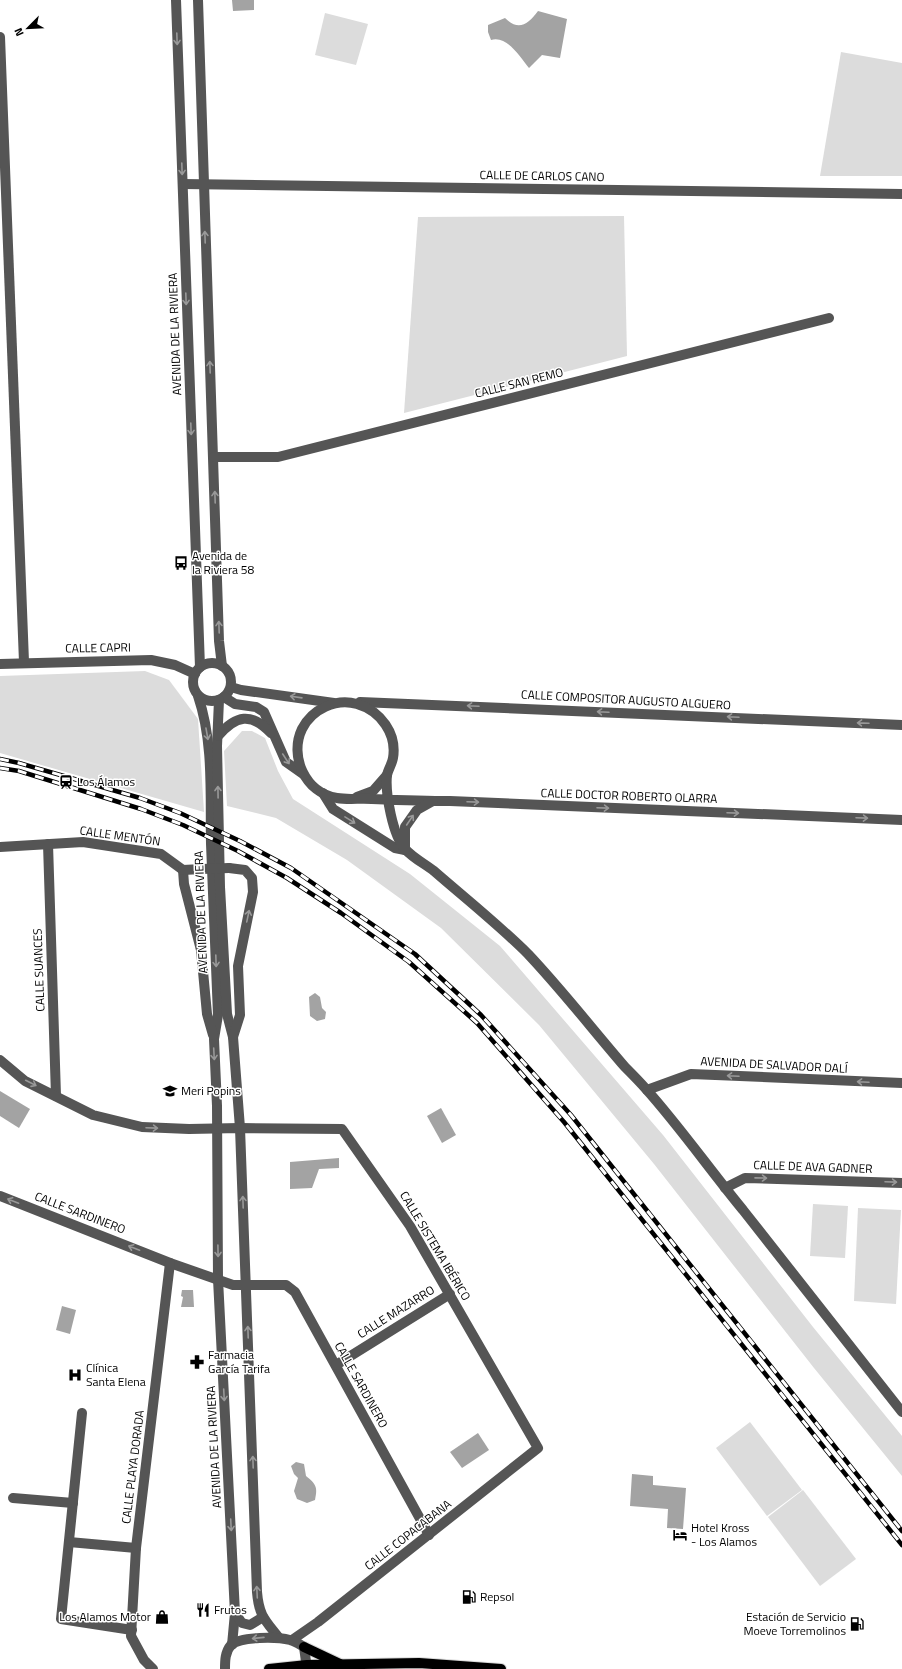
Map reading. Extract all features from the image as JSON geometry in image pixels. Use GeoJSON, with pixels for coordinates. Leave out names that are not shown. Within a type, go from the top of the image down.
{"type":"FeatureCollection","features":[{"type":"Feature","properties":{"kind":"main road"},"geometry":{"type":"LineString","coordinates":[[304,1647],[342,1665]]}},
{"type":"Feature","properties":{"kind":"main road"},"geometry":{"type":"LineString","coordinates":[[269,1669],[419,1663],[501,1669]]}},
{"type":"Feature","properties":{"kind":"street","name":"AVENIDA DE LA RIVIERA"},"geometry":{"type":"LineString","coordinates":[[176,0],[198,671]]}},
{"type":"Feature","properties":{"kind":"street"},"geometry":{"type":"LineString","coordinates":[[198,0],[219,641],[222,666]]}},
{"type":"Feature","properties":{"kind":"street"},"geometry":{"type":"LineString","coordinates":[[0,37],[24,662]]}},
{"type":"Feature","properties":{"kind":"street","name":"CALLE DE CARLOS CANO"},"geometry":{"type":"LineString","coordinates":[[182,184],[902,194]]}},
{"type":"Feature","properties":{"kind":"street","name":"CALLE SAN REMO"},"geometry":{"type":"LineString","coordinates":[[214,456],[278,457],[829,318]]}},
{"type":"Feature","properties":{"kind":"street","name":"CALLE CAPRI"},"geometry":{"type":"LineString","coordinates":[[0,664],[24,662],[151,660],[198,671]]}},
{"type":"Feature","properties":{"kind":"street"},"geometry":{"type":"LineString","coordinates":[[222,699],[231,687],[230,675],[222,666],[211,663],[198,671],[193,686],[198,696],[208,701],[222,699],[235,704],[256,707],[264,712],[286,762],[303,774],[313,786],[323,793],[336,798],[354,798],[372,791],[387,775],[393,759],[392,740],[382,719],[367,707],[349,702],[334,703],[241,690],[231,687]]}},
{"type":"Feature","properties":{"kind":"street","name":"AVENIDA DE LA RIVIERA"},"geometry":{"type":"LineString","coordinates":[[198,696],[203,711],[209,742],[218,1015],[214,1038],[217,1106],[218,1279],[235,1613],[232,1645],[226,1655],[225,1669]]}},
{"type":"Feature","properties":{"kind":"street","name":"AVENIDA DE LA RIVIERA"},"geometry":{"type":"LineString","coordinates":[[222,699],[218,736],[220,887],[227,1014],[233,1037],[240,1128],[257,1592],[258,1607],[263,1617],[280,1638]]}},
{"type":"Feature","properties":{"kind":"street","name":"CALLE COMPOSITOR AUGUSTO ALGUERO"},"geometry":{"type":"LineString","coordinates":[[349,702],[902,724]]}},
{"type":"Feature","properties":{"kind":"street"},"geometry":{"type":"LineString","coordinates":[[303,774],[298,760],[297,743],[303,726],[315,713],[334,703]]}},
{"type":"Feature","properties":{"kind":"street"},"geometry":{"type":"LineString","coordinates":[[218,736],[226,726],[234,720],[250,719],[262,724],[275,737]]}},
{"type":"Feature","properties":{"kind":"street"},"geometry":{"type":"LineString","coordinates":[[387,775],[388,799],[396,834],[405,850],[447,883],[526,953],[647,1090],[902,1412]]}},
{"type":"Feature","properties":{"kind":"street"},"geometry":{"type":"LineString","coordinates":[[323,793],[333,809],[394,848],[405,850]]}},
{"type":"Feature","properties":{"kind":"street","name":"CALLE DOCTOR ROBERTO OLARRA"},"geometry":{"type":"LineString","coordinates":[[354,798],[902,820]]}},
{"type":"Feature","properties":{"kind":"street"},"geometry":{"type":"LineString","coordinates":[[405,850],[405,827],[417,810],[434,801]]}},
{"type":"Feature","properties":{"kind":"street","name":"CALLE MENTÓN"},"geometry":{"type":"LineString","coordinates":[[0,847],[83,842],[161,854],[183,870]]}},
{"type":"Feature","properties":{"kind":"street","name":"CALLE SUANCES"},"geometry":{"type":"LineString","coordinates":[[48,844],[56,1096]]}},
{"type":"Feature","properties":{"kind":"street"},"geometry":{"type":"LineString","coordinates":[[214,1038],[207,1014],[201,950],[184,884],[183,870],[229,868],[245,870],[252,878],[253,892],[238,966],[240,1015],[233,1037]]}},
{"type":"Feature","properties":{"kind":"street"},"geometry":{"type":"LineString","coordinates":[[0,1060],[25,1081],[93,1115],[142,1127],[189,1129],[240,1128]]}},
{"type":"Feature","properties":{"kind":"street","name":"AVENIDA DE SALVADOR DALÍ"},"geometry":{"type":"LineString","coordinates":[[647,1090],[691,1074],[902,1084]]}},
{"type":"Feature","properties":{"kind":"street","name":"CALLE SISTEMA IBÉRICO"},"geometry":{"type":"LineString","coordinates":[[240,1128],[342,1129],[410,1226],[538,1448]]}},
{"type":"Feature","properties":{"kind":"street","name":"CALLE DE AVA GADNER"},"geometry":{"type":"LineString","coordinates":[[725,1188],[745,1178],[902,1183]]}},
{"type":"Feature","properties":{"kind":"street","name":"CALLE SARDINERO"},"geometry":{"type":"LineString","coordinates":[[0,1196],[170,1263],[218,1279]]}},
{"type":"Feature","properties":{"kind":"street","name":"CALLE PLAYA DORADA"},"geometry":{"type":"LineString","coordinates":[[153,1669],[144,1660],[131,1636],[136,1548],[170,1263]]}},
{"type":"Feature","properties":{"kind":"street"},"geometry":{"type":"LineString","coordinates":[[218,1279],[233,1285],[246,1285]]}},
{"type":"Feature","properties":{"kind":"street","name":"CALLE SARDINERO"},"geometry":{"type":"LineString","coordinates":[[246,1285],[286,1285],[295,1292],[429,1535]]}},
{"type":"Feature","properties":{"kind":"street","name":"CALLE MAZARRO"},"geometry":{"type":"LineString","coordinates":[[336,1364],[450,1294]]}},
{"type":"Feature","properties":{"kind":"street"},"geometry":{"type":"LineString","coordinates":[[82,1413],[61,1619],[132,1630]]}},
{"type":"Feature","properties":{"kind":"street","name":"CALLE COPACABANA"},"geometry":{"type":"LineString","coordinates":[[292,1640],[318,1622],[538,1448]]}},
{"type":"Feature","properties":{"kind":"street"},"geometry":{"type":"LineString","coordinates":[[12,1498],[73,1503]]}},
{"type":"Feature","properties":{"kind":"street"},"geometry":{"type":"LineString","coordinates":[[69,1542],[136,1548]]}},
{"type":"Feature","properties":{"kind":"street"},"geometry":{"type":"LineString","coordinates":[[235,1613],[242,1623],[250,1625],[263,1617]]}},
{"type":"Feature","properties":{"kind":"street"},"geometry":{"type":"LineString","coordinates":[[232,1645],[246,1640],[265,1637],[292,1640],[304,1647],[307,1667]]}},
{"type":"Feature","properties":{"kind":"shaded area"},"geometry":{"type":"Polygon","coordinates":[[[232,0],[254,0],[254,10],[233,11],[232,0]]]}},
{"type":"Feature","properties":{"kind":"shaded area"},"geometry":{"type":"Polygon","coordinates":[[[538,11],[567,19],[560,58],[542,55],[529,68],[508,44],[497,39],[491,40],[488,32],[488,25],[505,18],[514,24],[523,25],[527,23],[538,11]]]}},
{"type":"Feature","properties":{"kind":"shaded area"},"geometry":{"type":"Polygon","coordinates":[[[325,13],[368,24],[356,65],[315,55],[325,13]]]}},
{"type":"Feature","properties":{"kind":"shaded area"},"geometry":{"type":"Polygon","coordinates":[[[841,52],[902,63],[902,176],[820,176],[841,52]]]}},
{"type":"Feature","properties":{"kind":"shaded area"},"geometry":{"type":"Polygon","coordinates":[[[624,216],[627,356],[404,413],[418,217],[624,216]]]}},
{"type":"Feature","properties":{"kind":"shaded area"},"geometry":{"type":"Polygon","coordinates":[[[145,671],[169,680],[198,719],[204,812],[0,753],[0,676],[145,671]]]}},
{"type":"Feature","properties":{"kind":"shaded area"},"geometry":{"type":"Polygon","coordinates":[[[242,731],[252,731],[265,738],[278,771],[293,799],[410,874],[500,946],[663,1135],[813,1327],[902,1436],[902,1476],[814,1368],[654,1164],[539,1025],[441,928],[347,860],[276,818],[227,806],[224,751],[242,731]]]}},
{"type":"Feature","properties":{"kind":"shaded area"},"geometry":{"type":"Polygon","coordinates":[[[315,993],[320,997],[322,1008],[326,1012],[325,1019],[317,1021],[310,1016],[309,997],[315,993]]]}},
{"type":"Feature","properties":{"kind":"shaded area"},"geometry":{"type":"Polygon","coordinates":[[[0,1091],[30,1109],[19,1128],[0,1116],[0,1091]]]}},
{"type":"Feature","properties":{"kind":"shaded area"},"geometry":{"type":"Polygon","coordinates":[[[441,1108],[456,1135],[442,1143],[427,1116],[441,1108]]]}},
{"type":"Feature","properties":{"kind":"shaded area"},"geometry":{"type":"Polygon","coordinates":[[[339,1158],[339,1168],[319,1169],[312,1188],[290,1189],[290,1162],[339,1158]]]}},
{"type":"Feature","properties":{"kind":"shaded area"},"geometry":{"type":"Polygon","coordinates":[[[813,1204],[848,1206],[845,1258],[810,1256],[813,1204]]]}},
{"type":"Feature","properties":{"kind":"shaded area"},"geometry":{"type":"Polygon","coordinates":[[[858,1208],[901,1210],[896,1304],[854,1301],[858,1208]]]}},
{"type":"Feature","properties":{"kind":"shaded area"},"geometry":{"type":"Polygon","coordinates":[[[182,1290],[193,1290],[194,1307],[181,1307],[183,1297],[181,1296],[182,1290]]]}},
{"type":"Feature","properties":{"kind":"shaded area"},"geometry":{"type":"Polygon","coordinates":[[[62,1306],[76,1310],[70,1334],[56,1330],[62,1306]]]}},
{"type":"Feature","properties":{"kind":"shaded area"},"geometry":{"type":"Polygon","coordinates":[[[750,1422],[802,1490],[767,1516],[716,1448],[750,1422]]]}},
{"type":"Feature","properties":{"kind":"shaded area"},"geometry":{"type":"Polygon","coordinates":[[[478,1433],[489,1450],[462,1468],[450,1452],[478,1433]]]}},
{"type":"Feature","properties":{"kind":"shaded area"},"geometry":{"type":"Polygon","coordinates":[[[296,1462],[304,1464],[306,1476],[315,1486],[315,1500],[307,1503],[297,1499],[294,1491],[298,1478],[294,1474],[291,1466],[296,1462]]]}},
{"type":"Feature","properties":{"kind":"shaded area"},"geometry":{"type":"Polygon","coordinates":[[[632,1474],[653,1476],[653,1485],[686,1488],[683,1529],[667,1528],[668,1509],[630,1506],[632,1474]]]}},
{"type":"Feature","properties":{"kind":"shaded area"},"geometry":{"type":"Polygon","coordinates":[[[803,1490],[856,1559],[820,1586],[768,1517],[803,1490]]]}},
{"type":"Feature","properties":{"kind":"railway"},"geometry":{"type":"LineString","coordinates":[[0,759],[19,763],[140,798],[180,813],[240,841],[291,868],[415,954],[481,1015],[571,1115],[902,1531]]}},
{"type":"Feature","properties":{"kind":"railway"},"geometry":{"type":"LineString","coordinates":[[0,768],[19,771],[141,809],[183,825],[238,851],[287,878],[341,913],[409,962],[477,1023],[564,1122],[902,1545]]}},
{"type":"Feature","properties":{"kind":"place","name":"Avenida de la Riviera 58"},"geometry":{"type":"Point","coordinates":[181,563]}},
{"type":"Feature","properties":{"kind":"place","name":"Los Álamos"},"geometry":{"type":"Point","coordinates":[66,782]}},
{"type":"Feature","properties":{"kind":"place","name":"Meri Popins"},"geometry":{"type":"Point","coordinates":[170,1091]}},
{"type":"Feature","properties":{"kind":"place","name":"Farmacia García Tarifa"},"geometry":{"type":"Point","coordinates":[197,1362]}},
{"type":"Feature","properties":{"kind":"place","name":"Clínica Santa Elena"},"geometry":{"type":"Point","coordinates":[75,1375]}},
{"type":"Feature","properties":{"kind":"place","name":"Hotel Kross - Los Alamos"},"geometry":{"type":"Point","coordinates":[680,1535]}},
{"type":"Feature","properties":{"kind":"place","name":"Repsol"},"geometry":{"type":"Point","coordinates":[469,1597]}},
{"type":"Feature","properties":{"kind":"place","name":"Frutos"},"geometry":{"type":"Point","coordinates":[203,1610]}},
{"type":"Feature","properties":{"kind":"place","name":"Los Alamos Motor"},"geometry":{"type":"Point","coordinates":[162,1617]}},
{"type":"Feature","properties":{"kind":"place","name":"Estación de Servicio Moeve Torremolinos"},"geometry":{"type":"Point","coordinates":[857,1624]}}]}
